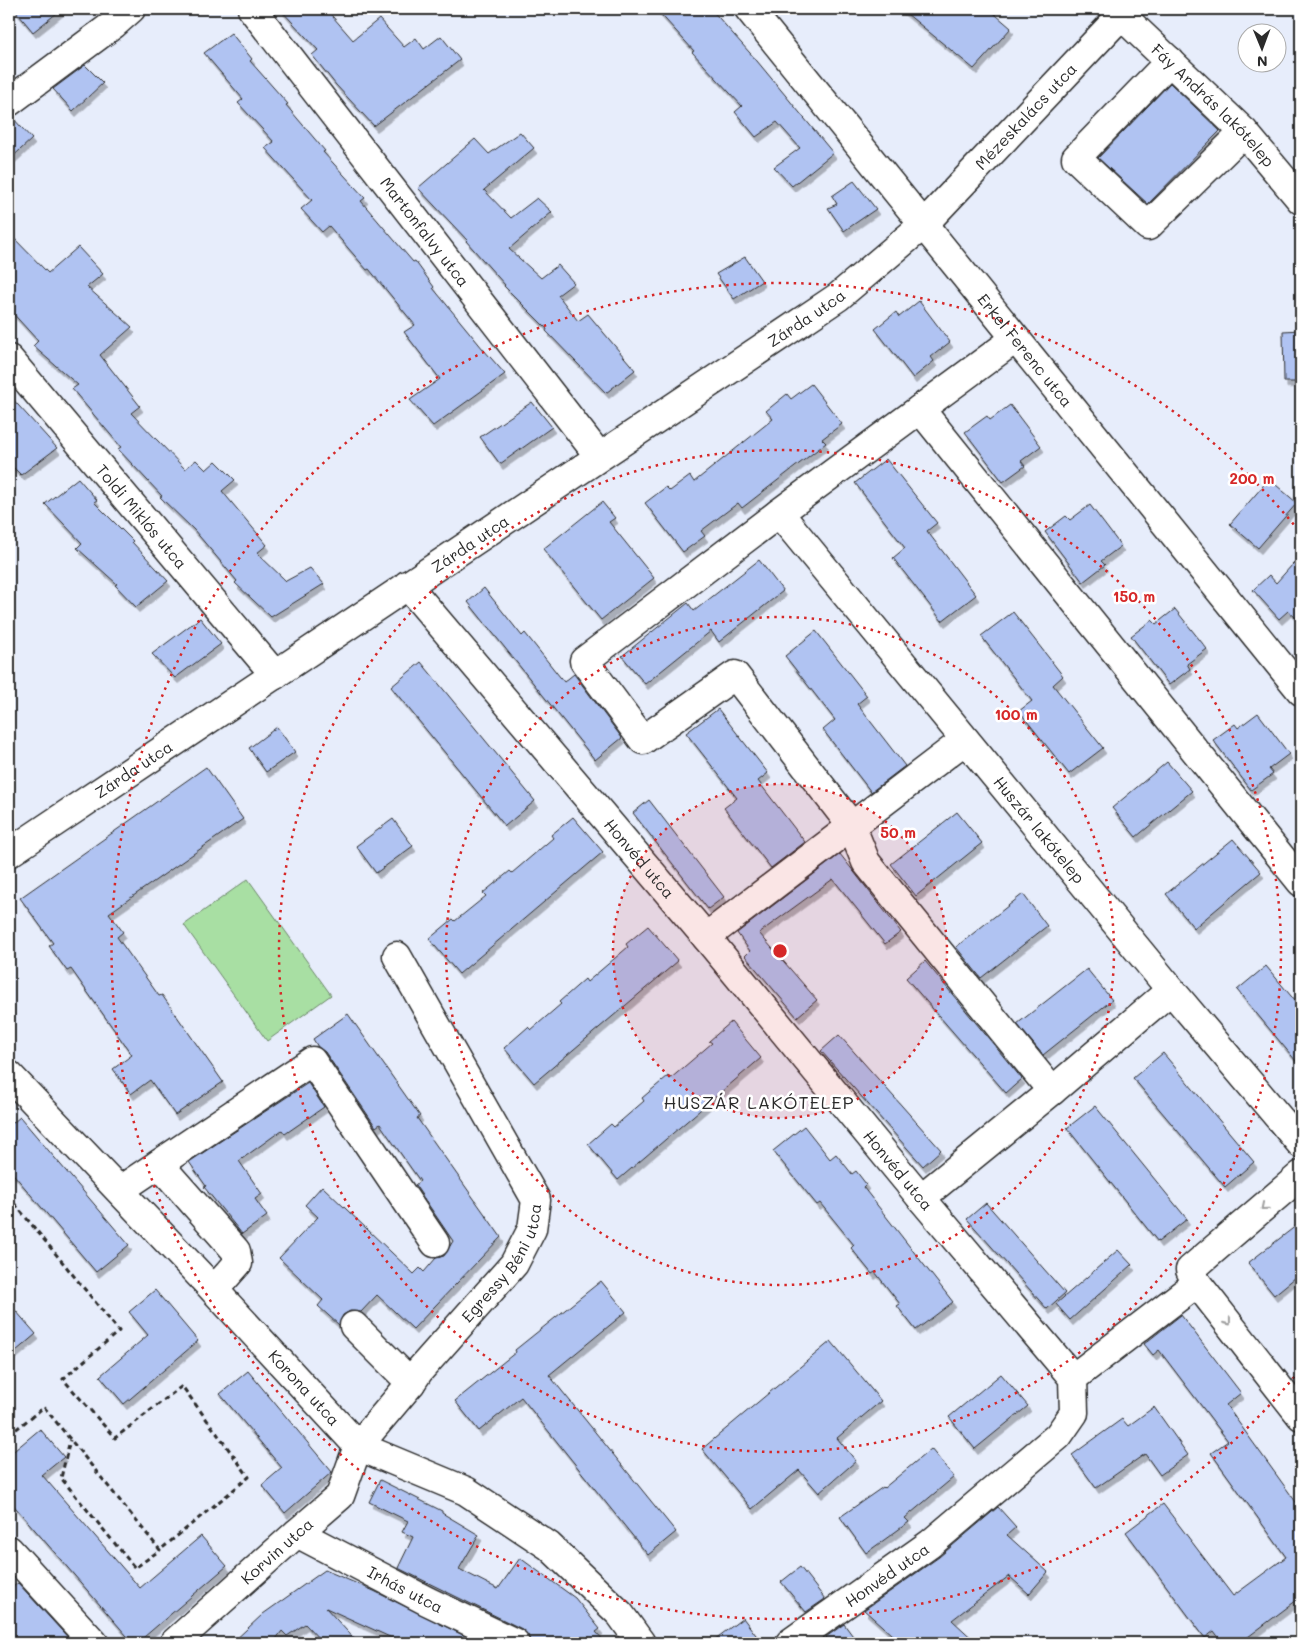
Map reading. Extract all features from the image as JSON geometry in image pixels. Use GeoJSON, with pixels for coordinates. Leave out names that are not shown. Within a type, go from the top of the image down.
{"type":"FeatureCollection","features":[{"type":"Feature","properties":{"kind":"street"},"geometry":{"type":"LineString","coordinates":[[9,102],[114,24],[131,9]]}},
{"type":"Feature","properties":{"kind":"street","name":"Martonfalvy utca"},"geometry":{"type":"LineString","coordinates":[[252,9],[598,456]]}},
{"type":"Feature","properties":{"kind":"street","name":"Erkel Ferenc utca"},"geometry":{"type":"LineString","coordinates":[[749,9],[1301,691]]}},
{"type":"Feature","properties":{"kind":"street","name":"Mézeskalács utca"},"geometry":{"type":"LineString","coordinates":[[923,225],[1124,12]]}},
{"type":"Feature","properties":{"kind":"street","name":"Fáy András lakótelep"},"geometry":{"type":"LineString","coordinates":[[1124,12],[1170,61],[1244,132],[1301,200]]}},
{"type":"Feature","properties":{"kind":"street"},"geometry":{"type":"LineString","coordinates":[[1170,61],[1076,158],[1148,226],[1244,132]]}},
{"type":"Feature","properties":{"kind":"street","name":"Zárda utca"},"geometry":{"type":"LineString","coordinates":[[9,853],[275,676],[598,456],[838,297],[923,225]]}},
{"type":"Feature","properties":{"kind":"street"},"geometry":{"type":"LineString","coordinates":[[1015,339],[779,513],[584,661],[643,740],[735,675],[851,825],[866,862],[1052,1091]]}},
{"type":"Feature","properties":{"kind":"street","name":"Toldi Miklós utca"},"geometry":{"type":"LineString","coordinates":[[9,359],[275,676]]}},
{"type":"Feature","properties":{"kind":"street"},"geometry":{"type":"LineString","coordinates":[[920,409],[1301,882]]}},
{"type":"Feature","properties":{"kind":"street","name":"Huszár lakótelep"},"geometry":{"type":"LineString","coordinates":[[779,513],[964,740],[1301,1144]]}},
{"type":"Feature","properties":{"kind":"street","name":"Honvéd utca"},"geometry":{"type":"LineString","coordinates":[[407,585],[706,937],[921,1198],[1073,1378],[1074,1413],[1058,1436],[930,1544],[790,1643]]}},
{"type":"Feature","properties":{"kind":"street"},"geometry":{"type":"LineString","coordinates":[[706,937],[964,740]]}},
{"type":"Feature","properties":{"kind":"street","name":"Egressy Béni utca"},"geometry":{"type":"LineString","coordinates":[[358,1446],[419,1371],[514,1264],[532,1230],[536,1200],[397,956]]}},
{"type":"Feature","properties":{"kind":"street"},"geometry":{"type":"LineString","coordinates":[[921,1198],[1052,1091],[1171,990]]}},
{"type":"Feature","properties":{"kind":"street"},"geometry":{"type":"LineString","coordinates":[[120,1190],[312,1061],[435,1243]]}},
{"type":"Feature","properties":{"kind":"street","name":"Korona utca"},"geometry":{"type":"LineString","coordinates":[[9,1075],[120,1190],[358,1446],[466,1491],[549,1546],[620,1614],[641,1643]]}},
{"type":"Feature","properties":{"kind":"street"},"geometry":{"type":"LineString","coordinates":[[159,1164],[236,1251],[238,1263],[214,1290]]}},
{"type":"Feature","properties":{"kind":"street"},"geometry":{"type":"LineString","coordinates":[[1301,1175],[1190,1270],[1301,1416]]}},
{"type":"Feature","properties":{"kind":"street"},"geometry":{"type":"LineString","coordinates":[[1073,1378],[1198,1283]]}},
{"type":"Feature","properties":{"kind":"street"},"geometry":{"type":"LineString","coordinates":[[354,1326],[411,1383]]}},
{"type":"Feature","properties":{"kind":"street","name":"Korvin utca"},"geometry":{"type":"LineString","coordinates":[[174,1643],[297,1532],[340,1496],[358,1446]]}},
{"type":"Feature","properties":{"kind":"street","name":"Irhás utca"},"geometry":{"type":"LineString","coordinates":[[297,1532],[427,1601],[515,1643]]}},
{"type":"Feature","properties":{"kind":"street"},"geometry":{"type":"LineString","coordinates":[[12,1559],[94,1643]]}},
{"type":"Feature","properties":{"kind":"path"},"geometry":{"type":"LineString","coordinates":[[9,1196],[119,1331],[63,1379],[115,1438],[182,1386],[249,1477],[136,1568],[61,1478],[70,1440]]}},
{"type":"Feature","properties":{"kind":"path"},"geometry":{"type":"LineString","coordinates":[[9,1435],[44,1407],[160,1550]]}},
{"type":"Feature","properties":{"kind":"green space"},"geometry":{"type":"Polygon","coordinates":[[[248,879],[331,995],[267,1041],[184,925],[248,879]]]}},
{"type":"Feature","properties":{"kind":"building"},"geometry":{"type":"Polygon","coordinates":[[[14,9],[62,9],[33,32],[14,9]]]}},
{"type":"Feature","properties":{"kind":"building"},"geometry":{"type":"Polygon","coordinates":[[[280,9],[326,9],[353,40],[379,19],[404,47],[416,38],[424,49],[441,36],[460,60],[374,126],[336,85],[312,55],[318,50],[280,9]]]}},
{"type":"Feature","properties":{"kind":"building"},"geometry":{"type":"Polygon","coordinates":[[[656,9],[711,9],[833,153],[792,186],[774,167],[800,148],[777,122],[756,137],[735,112],[742,106],[692,52],[694,51],[656,9]]]}},
{"type":"Feature","properties":{"kind":"building"},"geometry":{"type":"Polygon","coordinates":[[[901,9],[989,9],[1011,28],[974,69],[901,9]]]}},
{"type":"Feature","properties":{"kind":"building"},"geometry":{"type":"Polygon","coordinates":[[[231,33],[252,59],[250,61],[288,104],[286,105],[325,151],[323,152],[365,198],[361,201],[413,262],[415,261],[433,288],[505,374],[433,426],[410,400],[440,379],[404,332],[415,325],[369,269],[367,270],[329,226],[322,232],[301,209],[312,200],[265,148],[274,142],[238,103],[243,99],[204,53],[231,33]]]}},
{"type":"Feature","properties":{"kind":"building"},"geometry":{"type":"Polygon","coordinates":[[[85,65],[103,83],[73,111],[53,89],[85,65]]]}},
{"type":"Feature","properties":{"kind":"building"},"geometry":{"type":"Polygon","coordinates":[[[1170,83],[1220,131],[1148,204],[1098,158],[1170,83]]]}},
{"type":"Feature","properties":{"kind":"building"},"geometry":{"type":"Polygon","coordinates":[[[9,117],[12,117],[32,139],[9,160],[9,117]]]}},
{"type":"Feature","properties":{"kind":"building"},"geometry":{"type":"Polygon","coordinates":[[[520,132],[534,148],[484,190],[511,218],[537,198],[552,212],[509,249],[541,278],[558,265],[574,283],[558,295],[578,321],[588,314],[635,370],[606,393],[504,286],[467,240],[418,188],[475,139],[489,154],[520,132]]]}},
{"type":"Feature","properties":{"kind":"building"},"geometry":{"type":"Polygon","coordinates":[[[854,181],[876,209],[844,231],[828,208],[837,204],[832,196],[854,181]]]}},
{"type":"Feature","properties":{"kind":"building"},"geometry":{"type":"Polygon","coordinates":[[[9,233],[48,273],[78,247],[103,274],[87,287],[132,327],[100,355],[140,406],[131,413],[185,469],[196,460],[206,470],[216,461],[235,480],[222,491],[267,545],[257,553],[286,581],[310,568],[324,584],[271,617],[235,583],[237,581],[194,530],[160,497],[162,496],[118,449],[121,447],[72,389],[78,385],[33,346],[38,341],[9,309],[9,233]]]}},
{"type":"Feature","properties":{"kind":"building"},"geometry":{"type":"Polygon","coordinates":[[[745,257],[762,281],[734,299],[716,274],[745,257]]]}},
{"type":"Feature","properties":{"kind":"building"},"geometry":{"type":"Polygon","coordinates":[[[919,301],[950,342],[931,357],[934,361],[913,378],[875,329],[896,312],[899,317],[919,301]]]}},
{"type":"Feature","properties":{"kind":"building"},"geometry":{"type":"Polygon","coordinates":[[[1301,330],[1301,382],[1284,382],[1283,331],[1301,330]]]}},
{"type":"Feature","properties":{"kind":"building"},"geometry":{"type":"Polygon","coordinates":[[[811,384],[842,424],[822,439],[826,443],[742,508],[738,503],[701,531],[705,536],[683,552],[645,503],[666,487],[670,491],[690,476],[694,482],[773,419],[766,411],[787,394],[791,399],[811,384]]]}},
{"type":"Feature","properties":{"kind":"building"},"geometry":{"type":"Polygon","coordinates":[[[9,395],[57,448],[21,475],[9,463],[9,395]]]}},
{"type":"Feature","properties":{"kind":"building"},"geometry":{"type":"Polygon","coordinates":[[[532,402],[552,427],[500,464],[480,437],[532,402]]]}},
{"type":"Feature","properties":{"kind":"building"},"geometry":{"type":"Polygon","coordinates":[[[1010,405],[1041,446],[1021,461],[1025,466],[1003,482],[965,432],[987,416],[990,420],[1010,405]]]}},
{"type":"Feature","properties":{"kind":"building"},"geometry":{"type":"Polygon","coordinates":[[[886,459],[937,523],[927,531],[976,595],[942,621],[893,558],[905,548],[855,483],[886,459]]]}},
{"type":"Feature","properties":{"kind":"building"},"geometry":{"type":"Polygon","coordinates":[[[78,478],[97,500],[94,502],[133,541],[168,581],[136,607],[115,585],[117,584],[77,548],[82,543],[45,504],[78,478]]]}},
{"type":"Feature","properties":{"kind":"building"},"geometry":{"type":"Polygon","coordinates":[[[1269,479],[1297,503],[1258,548],[1230,524],[1269,479]]]}},
{"type":"Feature","properties":{"kind":"building"},"geometry":{"type":"Polygon","coordinates":[[[602,502],[615,518],[609,522],[654,578],[601,620],[543,549],[602,502]]]}},
{"type":"Feature","properties":{"kind":"building"},"geometry":{"type":"Polygon","coordinates":[[[1090,505],[1121,546],[1101,561],[1105,565],[1083,582],[1045,532],[1066,516],[1070,520],[1090,505]]]}},
{"type":"Feature","properties":{"kind":"building"},"geometry":{"type":"Polygon","coordinates":[[[1301,555],[1301,622],[1288,611],[1279,619],[1253,590],[1269,575],[1276,583],[1301,555]]]}},
{"type":"Feature","properties":{"kind":"building"},"geometry":{"type":"Polygon","coordinates":[[[759,560],[783,591],[719,642],[711,631],[645,684],[622,656],[688,603],[694,611],[759,560]]]}},
{"type":"Feature","properties":{"kind":"building"},"geometry":{"type":"Polygon","coordinates":[[[484,588],[522,636],[525,633],[564,682],[574,674],[622,738],[595,760],[468,602],[484,588]]]}},
{"type":"Feature","properties":{"kind":"building"},"geometry":{"type":"Polygon","coordinates":[[[1175,609],[1207,649],[1187,664],[1190,669],[1169,685],[1131,636],[1152,620],[1156,624],[1175,609]]]}},
{"type":"Feature","properties":{"kind":"building"},"geometry":{"type":"Polygon","coordinates":[[[1013,612],[1063,676],[1053,685],[1103,748],[1069,774],[1019,711],[1032,701],[981,636],[1013,612]]]}},
{"type":"Feature","properties":{"kind":"building"},"geometry":{"type":"Polygon","coordinates":[[[200,618],[221,644],[175,678],[152,654],[200,618]]]}},
{"type":"Feature","properties":{"kind":"building"},"geometry":{"type":"Polygon","coordinates":[[[816,631],[867,696],[857,704],[905,766],[871,792],[823,730],[835,720],[785,656],[816,631]]]}},
{"type":"Feature","properties":{"kind":"building"},"geometry":{"type":"Polygon","coordinates":[[[421,662],[535,801],[505,826],[391,687],[421,662]]]}},
{"type":"Feature","properties":{"kind":"building"},"geometry":{"type":"Polygon","coordinates":[[[718,709],[768,773],[758,781],[805,842],[771,868],[724,808],[737,798],[686,733],[718,709]]]}},
{"type":"Feature","properties":{"kind":"building"},"geometry":{"type":"Polygon","coordinates":[[[1258,713],[1289,754],[1269,769],[1273,774],[1251,790],[1213,740],[1235,724],[1238,728],[1258,713]]]}},
{"type":"Feature","properties":{"kind":"building"},"geometry":{"type":"Polygon","coordinates":[[[277,727],[295,752],[266,772],[249,748],[277,727]]]}},
{"type":"Feature","properties":{"kind":"building"},"geometry":{"type":"Polygon","coordinates":[[[1167,762],[1192,791],[1136,837],[1112,808],[1167,762]]]}},
{"type":"Feature","properties":{"kind":"building"},"geometry":{"type":"Polygon","coordinates":[[[206,767],[243,819],[109,913],[123,932],[117,937],[159,996],[162,995],[223,1082],[175,1115],[150,1080],[131,1094],[113,1069],[132,1055],[71,969],[67,971],[49,946],[53,943],[20,898],[206,767]]]}},
{"type":"Feature","properties":{"kind":"building"},"geometry":{"type":"Polygon","coordinates":[[[649,800],[724,897],[708,909],[633,813],[649,800]]]}},
{"type":"Feature","properties":{"kind":"building"},"geometry":{"type":"Polygon","coordinates":[[[957,812],[982,843],[916,896],[891,864],[957,812]]]}},
{"type":"Feature","properties":{"kind":"building"},"geometry":{"type":"Polygon","coordinates":[[[573,817],[603,852],[459,974],[429,939],[453,919],[455,921],[486,896],[483,893],[510,871],[512,873],[553,838],[551,835],[573,817]]]}},
{"type":"Feature","properties":{"kind":"building"},"geometry":{"type":"Polygon","coordinates":[[[393,819],[413,846],[376,873],[356,846],[393,819]]]}},
{"type":"Feature","properties":{"kind":"building"},"geometry":{"type":"Polygon","coordinates":[[[1233,839],[1261,872],[1194,928],[1166,894],[1233,839]]]}},
{"type":"Feature","properties":{"kind":"building"},"geometry":{"type":"Polygon","coordinates":[[[840,854],[901,932],[885,944],[833,879],[759,933],[817,1000],[797,1017],[745,956],[750,951],[737,933],[840,854]]]}},
{"type":"Feature","properties":{"kind":"building"},"geometry":{"type":"Polygon","coordinates":[[[1023,894],[1047,926],[981,978],[956,947],[1023,894]]]}},
{"type":"Feature","properties":{"kind":"building"},"geometry":{"type":"Polygon","coordinates":[[[648,926],[678,961],[534,1083],[504,1048],[528,1027],[531,1030],[561,1004],[559,1002],[585,979],[587,982],[628,947],[626,944],[648,926]]]}},
{"type":"Feature","properties":{"kind":"building"},"geometry":{"type":"Polygon","coordinates":[[[925,961],[1022,1079],[1006,1093],[906,978],[925,961]]]}},
{"type":"Feature","properties":{"kind":"building"},"geometry":{"type":"Polygon","coordinates":[[[1266,966],[1301,1008],[1301,1067],[1237,990],[1266,966]]]}},
{"type":"Feature","properties":{"kind":"building"},"geometry":{"type":"Polygon","coordinates":[[[1087,969],[1112,1000],[1043,1055],[1017,1024],[1087,969]]]}},
{"type":"Feature","properties":{"kind":"building"},"geometry":{"type":"Polygon","coordinates":[[[348,1014],[420,1116],[417,1118],[501,1237],[413,1329],[377,1295],[361,1312],[350,1311],[343,1315],[339,1325],[318,1306],[323,1300],[279,1258],[318,1217],[305,1205],[322,1186],[414,1274],[420,1268],[424,1272],[436,1258],[444,1256],[453,1241],[415,1185],[420,1181],[380,1124],[376,1127],[325,1052],[318,1047],[313,1039],[348,1014]]]}},
{"type":"Feature","properties":{"kind":"building"},"geometry":{"type":"Polygon","coordinates":[[[731,1022],[761,1058],[618,1180],[588,1144],[611,1124],[614,1127],[644,1101],[642,1098],[668,1076],[670,1079],[712,1043],[709,1041],[731,1022]]]}},
{"type":"Feature","properties":{"kind":"building"},"geometry":{"type":"Polygon","coordinates":[[[839,1035],[941,1150],[923,1166],[821,1051],[839,1035]]]}},
{"type":"Feature","properties":{"kind":"building"},"geometry":{"type":"Polygon","coordinates":[[[1163,1053],[1254,1162],[1225,1187],[1133,1078],[1163,1053]]]}},
{"type":"Feature","properties":{"kind":"building"},"geometry":{"type":"Polygon","coordinates":[[[308,1083],[324,1107],[285,1134],[282,1130],[239,1161],[262,1194],[255,1199],[267,1216],[242,1234],[204,1187],[206,1186],[189,1162],[308,1083]]]}},
{"type":"Feature","properties":{"kind":"building"},"geometry":{"type":"Polygon","coordinates":[[[1095,1106],[1187,1219],[1158,1242],[1067,1128],[1095,1106]]]}},
{"type":"Feature","properties":{"kind":"building"},"geometry":{"type":"Polygon","coordinates":[[[20,1117],[129,1245],[96,1272],[9,1169],[9,1126],[20,1117]]]}},
{"type":"Feature","properties":{"kind":"building"},"geometry":{"type":"Polygon","coordinates":[[[804,1126],[830,1159],[836,1154],[852,1174],[856,1171],[866,1184],[863,1187],[953,1302],[916,1330],[897,1306],[900,1304],[875,1272],[872,1274],[851,1248],[854,1245],[820,1203],[817,1205],[773,1151],[804,1126]]]}},
{"type":"Feature","properties":{"kind":"building"},"geometry":{"type":"Polygon","coordinates":[[[986,1203],[1065,1293],[1047,1309],[967,1219],[986,1203]]]}},
{"type":"Feature","properties":{"kind":"building"},"geometry":{"type":"Polygon","coordinates":[[[1301,1222],[1301,1273],[1274,1295],[1248,1263],[1301,1222]]]}},
{"type":"Feature","properties":{"kind":"building"},"geometry":{"type":"Polygon","coordinates":[[[1118,1250],[1132,1265],[1070,1320],[1056,1304],[1118,1250]]]}},
{"type":"Feature","properties":{"kind":"building"},"geometry":{"type":"Polygon","coordinates":[[[601,1281],[626,1312],[549,1375],[676,1532],[648,1555],[521,1397],[479,1431],[455,1401],[601,1281]]]}},
{"type":"Feature","properties":{"kind":"building"},"geometry":{"type":"Polygon","coordinates":[[[155,1290],[198,1341],[124,1404],[100,1376],[148,1335],[129,1312],[155,1290]]]}},
{"type":"Feature","properties":{"kind":"building"},"geometry":{"type":"Polygon","coordinates":[[[9,1303],[36,1334],[9,1357],[9,1303]]]}},
{"type":"Feature","properties":{"kind":"building"},"geometry":{"type":"Polygon","coordinates":[[[1181,1315],[1241,1393],[1226,1405],[1301,1509],[1301,1597],[1240,1643],[1223,1643],[1214,1631],[1205,1638],[1126,1532],[1163,1504],[1233,1596],[1286,1557],[1211,1453],[1228,1441],[1159,1350],[1153,1355],[1144,1344],[1181,1315]]]}},
{"type":"Feature","properties":{"kind":"building"},"geometry":{"type":"Polygon","coordinates":[[[831,1341],[881,1401],[837,1438],[856,1461],[819,1493],[799,1470],[752,1509],[702,1449],[831,1341]]]}},
{"type":"Feature","properties":{"kind":"building"},"geometry":{"type":"Polygon","coordinates":[[[248,1371],[332,1472],[285,1513],[262,1485],[282,1468],[220,1394],[248,1371]]]}},
{"type":"Feature","properties":{"kind":"building"},"geometry":{"type":"Polygon","coordinates":[[[1001,1374],[1028,1406],[975,1449],[949,1417],[1001,1374]]]}},
{"type":"Feature","properties":{"kind":"building"},"geometry":{"type":"Polygon","coordinates":[[[1154,1407],[1188,1455],[1160,1475],[1145,1454],[1096,1488],[1072,1455],[1122,1419],[1128,1426],[1154,1407]]]}},
{"type":"Feature","properties":{"kind":"building"},"geometry":{"type":"Polygon","coordinates":[[[40,1429],[64,1457],[42,1475],[140,1588],[201,1536],[227,1566],[137,1643],[133,1643],[9,1500],[9,1455],[40,1429]]]}},
{"type":"Feature","properties":{"kind":"building"},"geometry":{"type":"Polygon","coordinates":[[[931,1449],[954,1477],[905,1518],[909,1522],[866,1553],[840,1517],[884,1488],[931,1449]]]}},
{"type":"Feature","properties":{"kind":"building"},"geometry":{"type":"Polygon","coordinates":[[[380,1480],[442,1511],[442,1513],[479,1535],[459,1569],[498,1589],[520,1558],[575,1598],[600,1629],[596,1632],[606,1643],[530,1643],[528,1635],[522,1629],[398,1568],[413,1537],[402,1532],[408,1521],[369,1502],[380,1480]]]}},
{"type":"Feature","properties":{"kind":"building"},"geometry":{"type":"Polygon","coordinates":[[[998,1507],[1016,1527],[1007,1535],[1048,1572],[1029,1594],[1009,1576],[952,1620],[977,1643],[901,1643],[864,1610],[939,1557],[998,1507]]]}},
{"type":"Feature","properties":{"kind":"building"},"geometry":{"type":"Polygon","coordinates":[[[800,1567],[825,1599],[806,1612],[781,1582],[800,1567]]]}},
{"type":"Feature","properties":{"kind":"building"},"geometry":{"type":"Polygon","coordinates":[[[325,1570],[374,1591],[479,1643],[403,1643],[326,1608],[358,1643],[323,1643],[305,1624],[287,1636],[282,1631],[273,1643],[232,1643],[263,1614],[325,1570]]]}},
{"type":"Feature","properties":{"kind":"building"},"geometry":{"type":"Polygon","coordinates":[[[18,1583],[73,1643],[9,1643],[9,1590],[18,1583]]]}},
{"type":"Feature","properties":{"kind":"building"},"geometry":{"type":"Polygon","coordinates":[[[743,1618],[762,1643],[710,1643],[743,1618]]]}},
{"type":"Feature","properties":{"kind":"building"},"geometry":{"type":"Polygon","coordinates":[[[844,1624],[858,1643],[831,1643],[826,1637],[844,1624]]]}},
{"type":"Feature","properties":{"kind":"district","name":"HUSZÁR LAKÓTELEP"},"geometry":{"type":"Point","coordinates":[759,1103]}}]}
